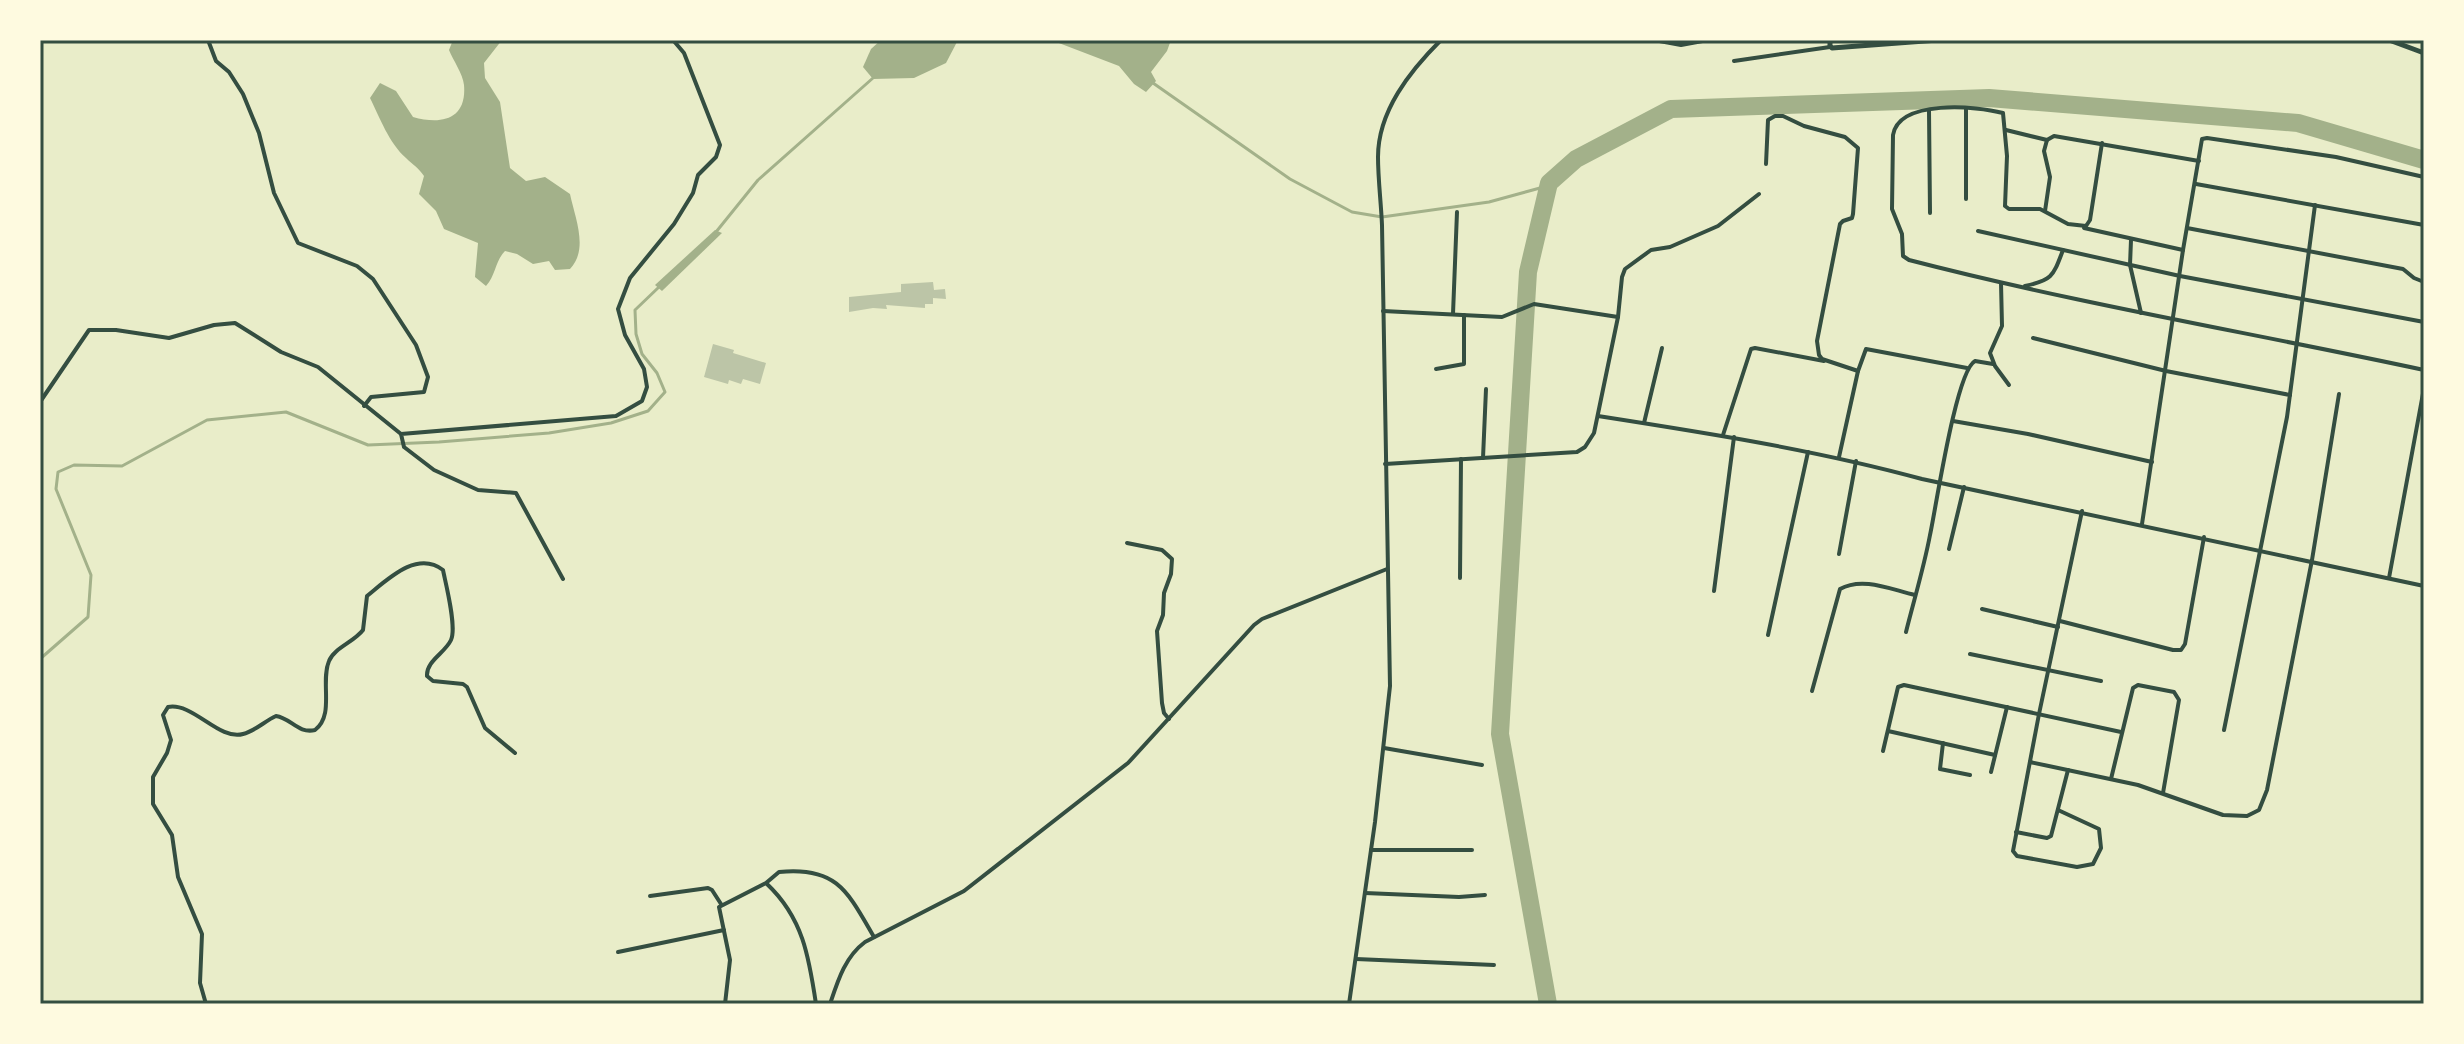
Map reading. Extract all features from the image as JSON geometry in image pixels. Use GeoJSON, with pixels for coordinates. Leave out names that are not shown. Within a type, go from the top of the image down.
{"type":"FeatureCollection","features":[{"type":"Feature","properties":{"kind":"street"},"geometry":{"type":"LineString","coordinates":[[208,40],[216,61],[229,72],[243,94],[259,133],[274,193],[298,243],[357,266],[373,279],[416,345],[428,377],[424,392],[371,397],[364,406]]}},
{"type":"Feature","properties":{"kind":"street"},"geometry":{"type":"LineString","coordinates":[[401,434],[616,416],[642,401],[647,387],[644,369],[625,335],[618,309],[630,278],[674,224],[693,193],[698,175],[716,157],[720,145],[684,53],[673,40]]}},
{"type":"Feature","properties":{"kind":"street"},"geometry":{"type":"LineString","coordinates":[[1349,1004],[1390,686],[1382,225],[1377,154],[1386,118],[1407,79],[1441,40]]}},
{"type":"Feature","properties":{"kind":"street"},"geometry":{"type":"LineString","coordinates":[[1654,40],[1681,45],[1708,40]]}},
{"type":"Feature","properties":{"kind":"street"},"geometry":{"type":"LineString","coordinates":[[1734,61],[1830,44],[1938,40]]}},
{"type":"Feature","properties":{"kind":"street"},"geometry":{"type":"LineString","coordinates":[[2389,40],[2424,53]]}},
{"type":"Feature","properties":{"kind":"street"},"geometry":{"type":"LineString","coordinates":[[2183,250],[2068,224],[2045,211],[2005,206],[2006,130],[2003,113],[1950,107],[1907,115],[1894,131],[1892,213],[1902,234],[1905,259],[2173,321],[2424,370]]}},
{"type":"Feature","properties":{"kind":"street"},"geometry":{"type":"LineString","coordinates":[[1966,108],[1966,199]]}},
{"type":"Feature","properties":{"kind":"street"},"geometry":{"type":"LineString","coordinates":[[1929,111],[1930,213]]}},
{"type":"Feature","properties":{"kind":"street"},"geometry":{"type":"LineString","coordinates":[[1766,164],[1768,120],[1775,116],[1845,137],[1859,151],[1853,214],[1852,218],[1840,224],[1817,339],[1819,355],[1825,361]]}},
{"type":"Feature","properties":{"kind":"street"},"geometry":{"type":"LineString","coordinates":[[2006,130],[2047,140],[2054,136],[2066,136],[2199,161]]}},
{"type":"Feature","properties":{"kind":"street"},"geometry":{"type":"LineString","coordinates":[[2142,524],[2201,142],[2207,138],[2336,157],[2424,177]]}},
{"type":"Feature","properties":{"kind":"street"},"geometry":{"type":"LineString","coordinates":[[2045,211],[2050,177],[2044,151],[2047,140]]}},
{"type":"Feature","properties":{"kind":"street"},"geometry":{"type":"LineString","coordinates":[[2082,227],[2090,220],[2102,143]]}},
{"type":"Feature","properties":{"kind":"street"},"geometry":{"type":"LineString","coordinates":[[2196,184],[2424,225]]}},
{"type":"Feature","properties":{"kind":"street"},"geometry":{"type":"LineString","coordinates":[[1385,464],[1577,452],[1590,441],[1598,416],[1625,269],[1651,250],[1670,247],[1718,226],[1759,194]]}},
{"type":"Feature","properties":{"kind":"street"},"geometry":{"type":"LineString","coordinates":[[2224,730],[2290,395],[2315,205]]}},
{"type":"Feature","properties":{"kind":"street"},"geometry":{"type":"LineString","coordinates":[[1453,314],[1457,212]]}},
{"type":"Feature","properties":{"kind":"street"},"geometry":{"type":"LineString","coordinates":[[2187,228],[2405,270],[2424,282]]}},
{"type":"Feature","properties":{"kind":"street"},"geometry":{"type":"LineString","coordinates":[[1978,231],[2180,276],[2424,322]]}},
{"type":"Feature","properties":{"kind":"street"},"geometry":{"type":"LineString","coordinates":[[2131,240],[2130,265],[2141,313]]}},
{"type":"Feature","properties":{"kind":"street"},"geometry":{"type":"LineString","coordinates":[[2020,287],[2050,278],[2063,250]]}},
{"type":"Feature","properties":{"kind":"street"},"geometry":{"type":"LineString","coordinates":[[2001,283],[2002,326],[1991,347],[1993,364],[2009,385]]}},
{"type":"Feature","properties":{"kind":"street"},"geometry":{"type":"LineString","coordinates":[[1383,311],[1502,317],[1534,304],[1618,317]]}},
{"type":"Feature","properties":{"kind":"street"},"geometry":{"type":"LineString","coordinates":[[1436,369],[1464,364],[1464,315]]}},
{"type":"Feature","properties":{"kind":"street"},"geometry":{"type":"LineString","coordinates":[[40,402],[89,330],[116,330],[169,338],[214,325],[235,323],[281,352],[318,367],[401,434],[404,447],[434,470],[478,490],[516,493],[563,579]]}},
{"type":"Feature","properties":{"kind":"street"},"geometry":{"type":"LineString","coordinates":[[2033,338],[2166,371],[2290,395]]}},
{"type":"Feature","properties":{"kind":"street"},"geometry":{"type":"LineString","coordinates":[[1839,457],[1858,371],[1869,347],[1967,368]]}},
{"type":"Feature","properties":{"kind":"street"},"geometry":{"type":"LineString","coordinates":[[1644,423],[1662,348]]}},
{"type":"Feature","properties":{"kind":"street"},"geometry":{"type":"LineString","coordinates":[[1723,435],[1751,349],[1825,361],[1858,371]]}},
{"type":"Feature","properties":{"kind":"street"},"geometry":{"type":"LineString","coordinates":[[1906,632],[1931,535],[1953,421],[1967,368],[1975,361],[1993,364]]}},
{"type":"Feature","properties":{"kind":"street"},"geometry":{"type":"LineString","coordinates":[[2389,578],[2424,388]]}},
{"type":"Feature","properties":{"kind":"street"},"geometry":{"type":"LineString","coordinates":[[1483,458],[1486,389]]}},
{"type":"Feature","properties":{"kind":"street"},"geometry":{"type":"LineString","coordinates":[[2030,762],[2163,793],[2223,815],[2247,816],[2259,810],[2267,790],[2312,560],[2339,394]]}},
{"type":"Feature","properties":{"kind":"street"},"geometry":{"type":"LineString","coordinates":[[1598,416],[1839,457],[1940,483],[2424,586]]}},
{"type":"Feature","properties":{"kind":"street"},"geometry":{"type":"LineString","coordinates":[[1953,421],[2152,462]]}},
{"type":"Feature","properties":{"kind":"street"},"geometry":{"type":"LineString","coordinates":[[1714,591],[1734,437]]}},
{"type":"Feature","properties":{"kind":"street"},"geometry":{"type":"LineString","coordinates":[[1768,635],[1808,452]]}},
{"type":"Feature","properties":{"kind":"street"},"geometry":{"type":"LineString","coordinates":[[1460,578],[1461,459]]}},
{"type":"Feature","properties":{"kind":"street"},"geometry":{"type":"LineString","coordinates":[[1839,554],[1856,461]]}},
{"type":"Feature","properties":{"kind":"street"},"geometry":{"type":"LineString","coordinates":[[1949,549],[1964,487]]}},
{"type":"Feature","properties":{"kind":"street"},"geometry":{"type":"LineString","coordinates":[[2058,810],[2099,829],[2101,848],[2093,864],[2077,867],[2017,856],[2013,851],[2082,511]]}},
{"type":"Feature","properties":{"kind":"street"},"geometry":{"type":"LineString","coordinates":[[1982,609],[2181,650],[2185,644],[2204,537]]}},
{"type":"Feature","properties":{"kind":"street"},"geometry":{"type":"LineString","coordinates":[[1127,543],[1162,550],[1172,559],[1157,636],[1162,703],[1169,719]]}},
{"type":"Feature","properties":{"kind":"street"},"geometry":{"type":"LineString","coordinates":[[206,1004],[200,983],[202,934],[178,877],[172,835],[153,804],[155,771],[170,745],[163,715],[168,707],[180,707],[237,735],[276,716],[302,731],[315,730],[323,723],[329,659],[363,630],[367,596],[412,564],[422,562],[443,570],[453,630],[450,642],[428,668],[427,676],[430,681],[467,687],[485,728],[515,753]]}},
{"type":"Feature","properties":{"kind":"street"},"geometry":{"type":"LineString","coordinates":[[830,1004],[850,955],[874,937],[964,891],[1128,763],[1262,619],[1387,569]]}},
{"type":"Feature","properties":{"kind":"street"},"geometry":{"type":"LineString","coordinates":[[1812,691],[1840,589],[1852,585],[1885,585],[1915,595]]}},
{"type":"Feature","properties":{"kind":"street"},"geometry":{"type":"LineString","coordinates":[[1970,654],[2101,681]]}},
{"type":"Feature","properties":{"kind":"street"},"geometry":{"type":"LineString","coordinates":[[1883,751],[1900,685],[2121,732]]}},
{"type":"Feature","properties":{"kind":"street"},"geometry":{"type":"LineString","coordinates":[[2111,779],[2134,686],[2174,692],[2179,696],[2163,793]]}},
{"type":"Feature","properties":{"kind":"street"},"geometry":{"type":"LineString","coordinates":[[1991,772],[2007,707]]}},
{"type":"Feature","properties":{"kind":"street"},"geometry":{"type":"LineString","coordinates":[[1888,731],[1995,755]]}},
{"type":"Feature","properties":{"kind":"street"},"geometry":{"type":"LineString","coordinates":[[1943,743],[1940,769],[1970,775]]}},
{"type":"Feature","properties":{"kind":"street"},"geometry":{"type":"LineString","coordinates":[[1384,748],[1482,765]]}},
{"type":"Feature","properties":{"kind":"street"},"geometry":{"type":"LineString","coordinates":[[2015,832],[2050,838],[2068,770]]}},
{"type":"Feature","properties":{"kind":"street"},"geometry":{"type":"LineString","coordinates":[[1371,850],[1472,850]]}},
{"type":"Feature","properties":{"kind":"street"},"geometry":{"type":"LineString","coordinates":[[725,1004],[730,960],[719,909],[721,904],[766,883],[779,872],[802,871],[827,876],[844,889],[874,937]]}},
{"type":"Feature","properties":{"kind":"street"},"geometry":{"type":"LineString","coordinates":[[766,883],[788,907],[803,936],[816,1004]]}},
{"type":"Feature","properties":{"kind":"street"},"geometry":{"type":"LineString","coordinates":[[650,896],[708,888],[721,904]]}},
{"type":"Feature","properties":{"kind":"street"},"geometry":{"type":"LineString","coordinates":[[1365,893],[1459,897],[1485,895]]}},
{"type":"Feature","properties":{"kind":"street"},"geometry":{"type":"LineString","coordinates":[[618,952],[724,930]]}},
{"type":"Feature","properties":{"kind":"street"},"geometry":{"type":"LineString","coordinates":[[1356,959],[1494,965]]}},
{"type":"Feature","properties":{"kind":"shaded area"},"geometry":{"type":"Polygon","coordinates":[[[453,40],[502,40],[484,63],[485,78],[500,102],[510,168],[526,181],[545,177],[570,194],[580,243],[576,261],[570,269],[555,270],[549,261],[533,264],[505,251],[486,286],[475,277],[478,243],[444,229],[436,211],[419,194],[424,176],[400,152],[385,130],[370,98],[380,83],[396,91],[413,117],[442,120],[457,113],[464,97],[464,85],[449,50],[453,40]]]}},
{"type":"Feature","properties":{"kind":"shaded area"},"geometry":{"type":"Polygon","coordinates":[[[881,40],[958,40],[946,63],[914,78],[873,79],[863,67],[871,49],[881,40]]]}},
{"type":"Feature","properties":{"kind":"shaded area"},"geometry":{"type":"Polygon","coordinates":[[[1051,40],[1171,40],[1167,51],[1151,72],[1156,81],[1146,92],[1134,84],[1119,66],[1051,40]]]}},
{"type":"Feature","properties":{"kind":"shaded area"},"geometry":{"type":"Polygon","coordinates":[[[715,230],[722,233],[662,291],[655,285],[715,230]]]}},
{"type":"Feature","properties":{"kind":"building"},"geometry":{"type":"Polygon","coordinates":[[[933,282],[934,290],[945,289],[946,299],[933,298],[933,304],[925,304],[925,308],[886,305],[887,309],[849,312],[849,297],[901,292],[901,284],[933,282]]]}},
{"type":"Feature","properties":{"kind":"building"},"geometry":{"type":"Polygon","coordinates":[[[713,344],[766,363],[760,384],[743,379],[741,384],[729,380],[728,384],[704,377],[713,344]]]}},
{"type":"Feature","properties":{"kind":"waterway"},"geometry":{"type":"LineString","coordinates":[[716,232],[758,180],[873,78]]}},
{"type":"Feature","properties":{"kind":"waterway"},"geometry":{"type":"LineString","coordinates":[[1153,83],[1290,179],[1352,212],[1382,217],[1489,202],[1549,183]]}},
{"type":"Feature","properties":{"kind":"waterway"},"geometry":{"type":"LineString","coordinates":[[1548,1004],[1500,734],[1528,272],[1549,183],[1576,159],[1671,109],[1989,98],[2298,123],[2424,160]]}},
{"type":"Feature","properties":{"kind":"waterway"},"geometry":{"type":"LineString","coordinates":[[40,659],[88,617],[91,575],[56,489],[58,472],[74,465],[122,466],[207,420],[286,412],[368,445],[549,433],[611,423],[648,411],[665,392],[657,373],[642,354],[636,334],[635,310],[659,287]]}}]}
